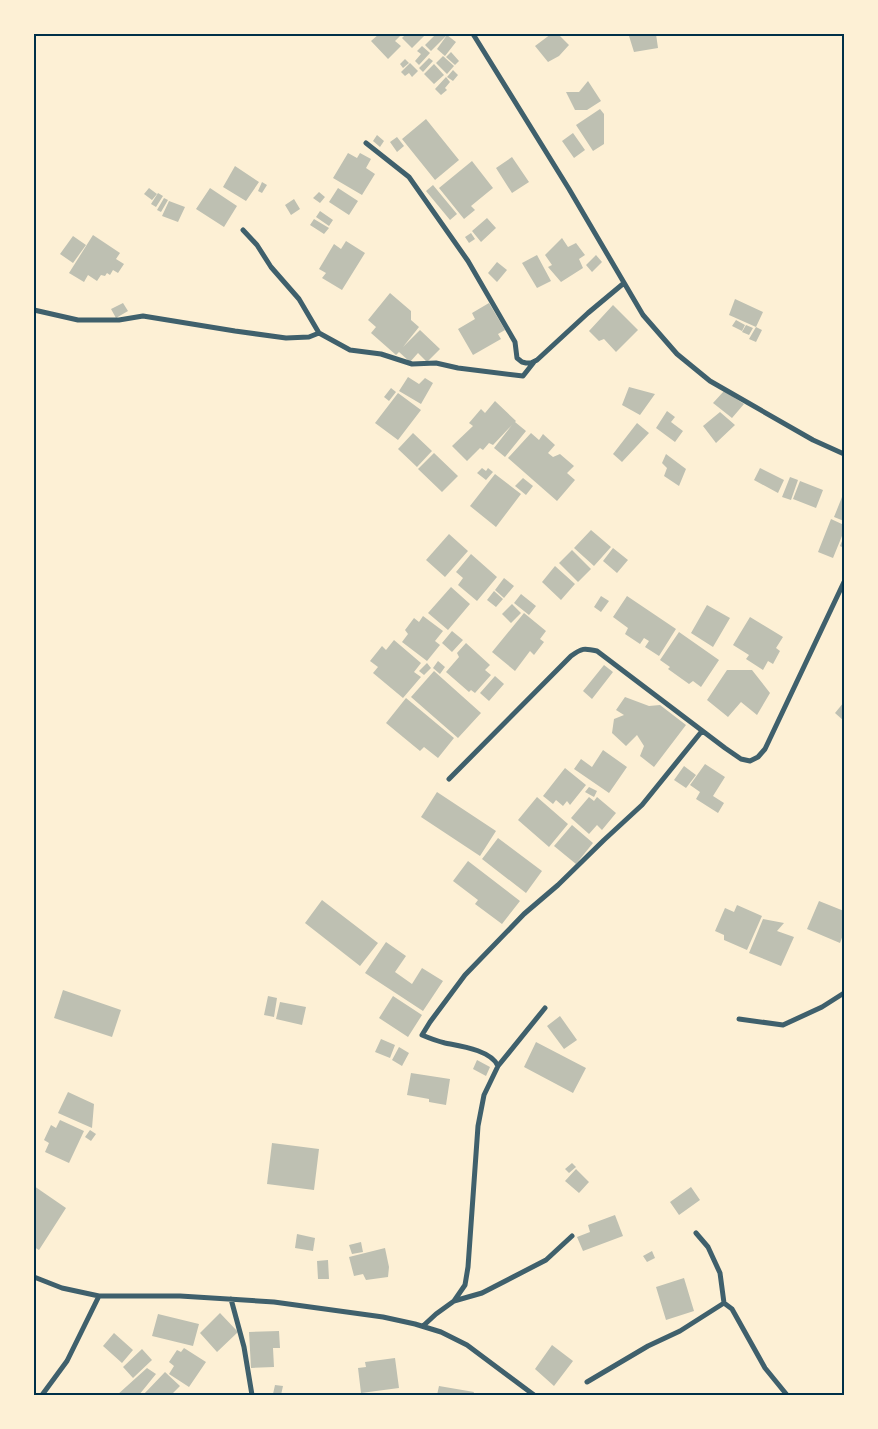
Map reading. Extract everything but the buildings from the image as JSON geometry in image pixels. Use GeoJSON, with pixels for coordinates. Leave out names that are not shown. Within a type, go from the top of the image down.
{"type":"FeatureCollection","features":[{"type":"Feature","properties":{"kind":"street"},"geometry":{"type":"LineString","coordinates":[[473,34],[569,189],[643,315],[677,354],[710,381],[813,440],[844,454]]}},
{"type":"Feature","properties":{"kind":"street"},"geometry":{"type":"LineString","coordinates":[[366,143],[409,177],[468,261],[515,342],[517,358],[522,362],[534,362]]}},
{"type":"Feature","properties":{"kind":"street"},"geometry":{"type":"LineString","coordinates":[[243,230],[257,245],[271,267],[299,299],[319,333],[350,350],[381,354],[412,364],[436,363],[458,368],[523,376],[534,362],[624,282]]}},
{"type":"Feature","properties":{"kind":"street"},"geometry":{"type":"LineString","coordinates":[[34,310],[78,320],[119,320],[143,316],[286,338],[309,337],[319,333]]}},
{"type":"Feature","properties":{"kind":"street"},"geometry":{"type":"LineString","coordinates":[[449,779],[580,649],[597,651],[741,760],[750,761],[758,757],[765,749],[844,582]]}},
{"type":"Feature","properties":{"kind":"street"},"geometry":{"type":"LineString","coordinates":[[498,1066],[496,1060],[472,1048],[442,1042],[422,1035],[465,975],[524,914],[558,885],[642,806],[702,731]]}},
{"type":"Feature","properties":{"kind":"street"},"geometry":{"type":"LineString","coordinates":[[739,1020],[783,1025],[822,1007],[844,993]]}},
{"type":"Feature","properties":{"kind":"street"},"geometry":{"type":"LineString","coordinates":[[423,1326],[454,1301],[465,1285],[468,1267],[478,1126],[484,1095],[498,1066],[544,1008]]}},
{"type":"Feature","properties":{"kind":"street"},"geometry":{"type":"LineString","coordinates":[[696,1233],[708,1248],[720,1273],[724,1303],[732,1309],[765,1368],[787,1395]]}},
{"type":"Feature","properties":{"kind":"street"},"geometry":{"type":"LineString","coordinates":[[454,1301],[482,1294],[546,1260],[572,1236]]}},
{"type":"Feature","properties":{"kind":"street"},"geometry":{"type":"LineString","coordinates":[[34,1277],[62,1288],[99,1296],[180,1296],[274,1302],[383,1316],[441,1332],[467,1345],[534,1395]]}},
{"type":"Feature","properties":{"kind":"street"},"geometry":{"type":"LineString","coordinates":[[42,1395],[67,1361],[99,1296]]}},
{"type":"Feature","properties":{"kind":"street"},"geometry":{"type":"LineString","coordinates":[[231,1299],[244,1347],[252,1395]]}},
{"type":"Feature","properties":{"kind":"street"},"geometry":{"type":"LineString","coordinates":[[587,1382],[648,1346],[680,1331],[724,1303]]}}]}
